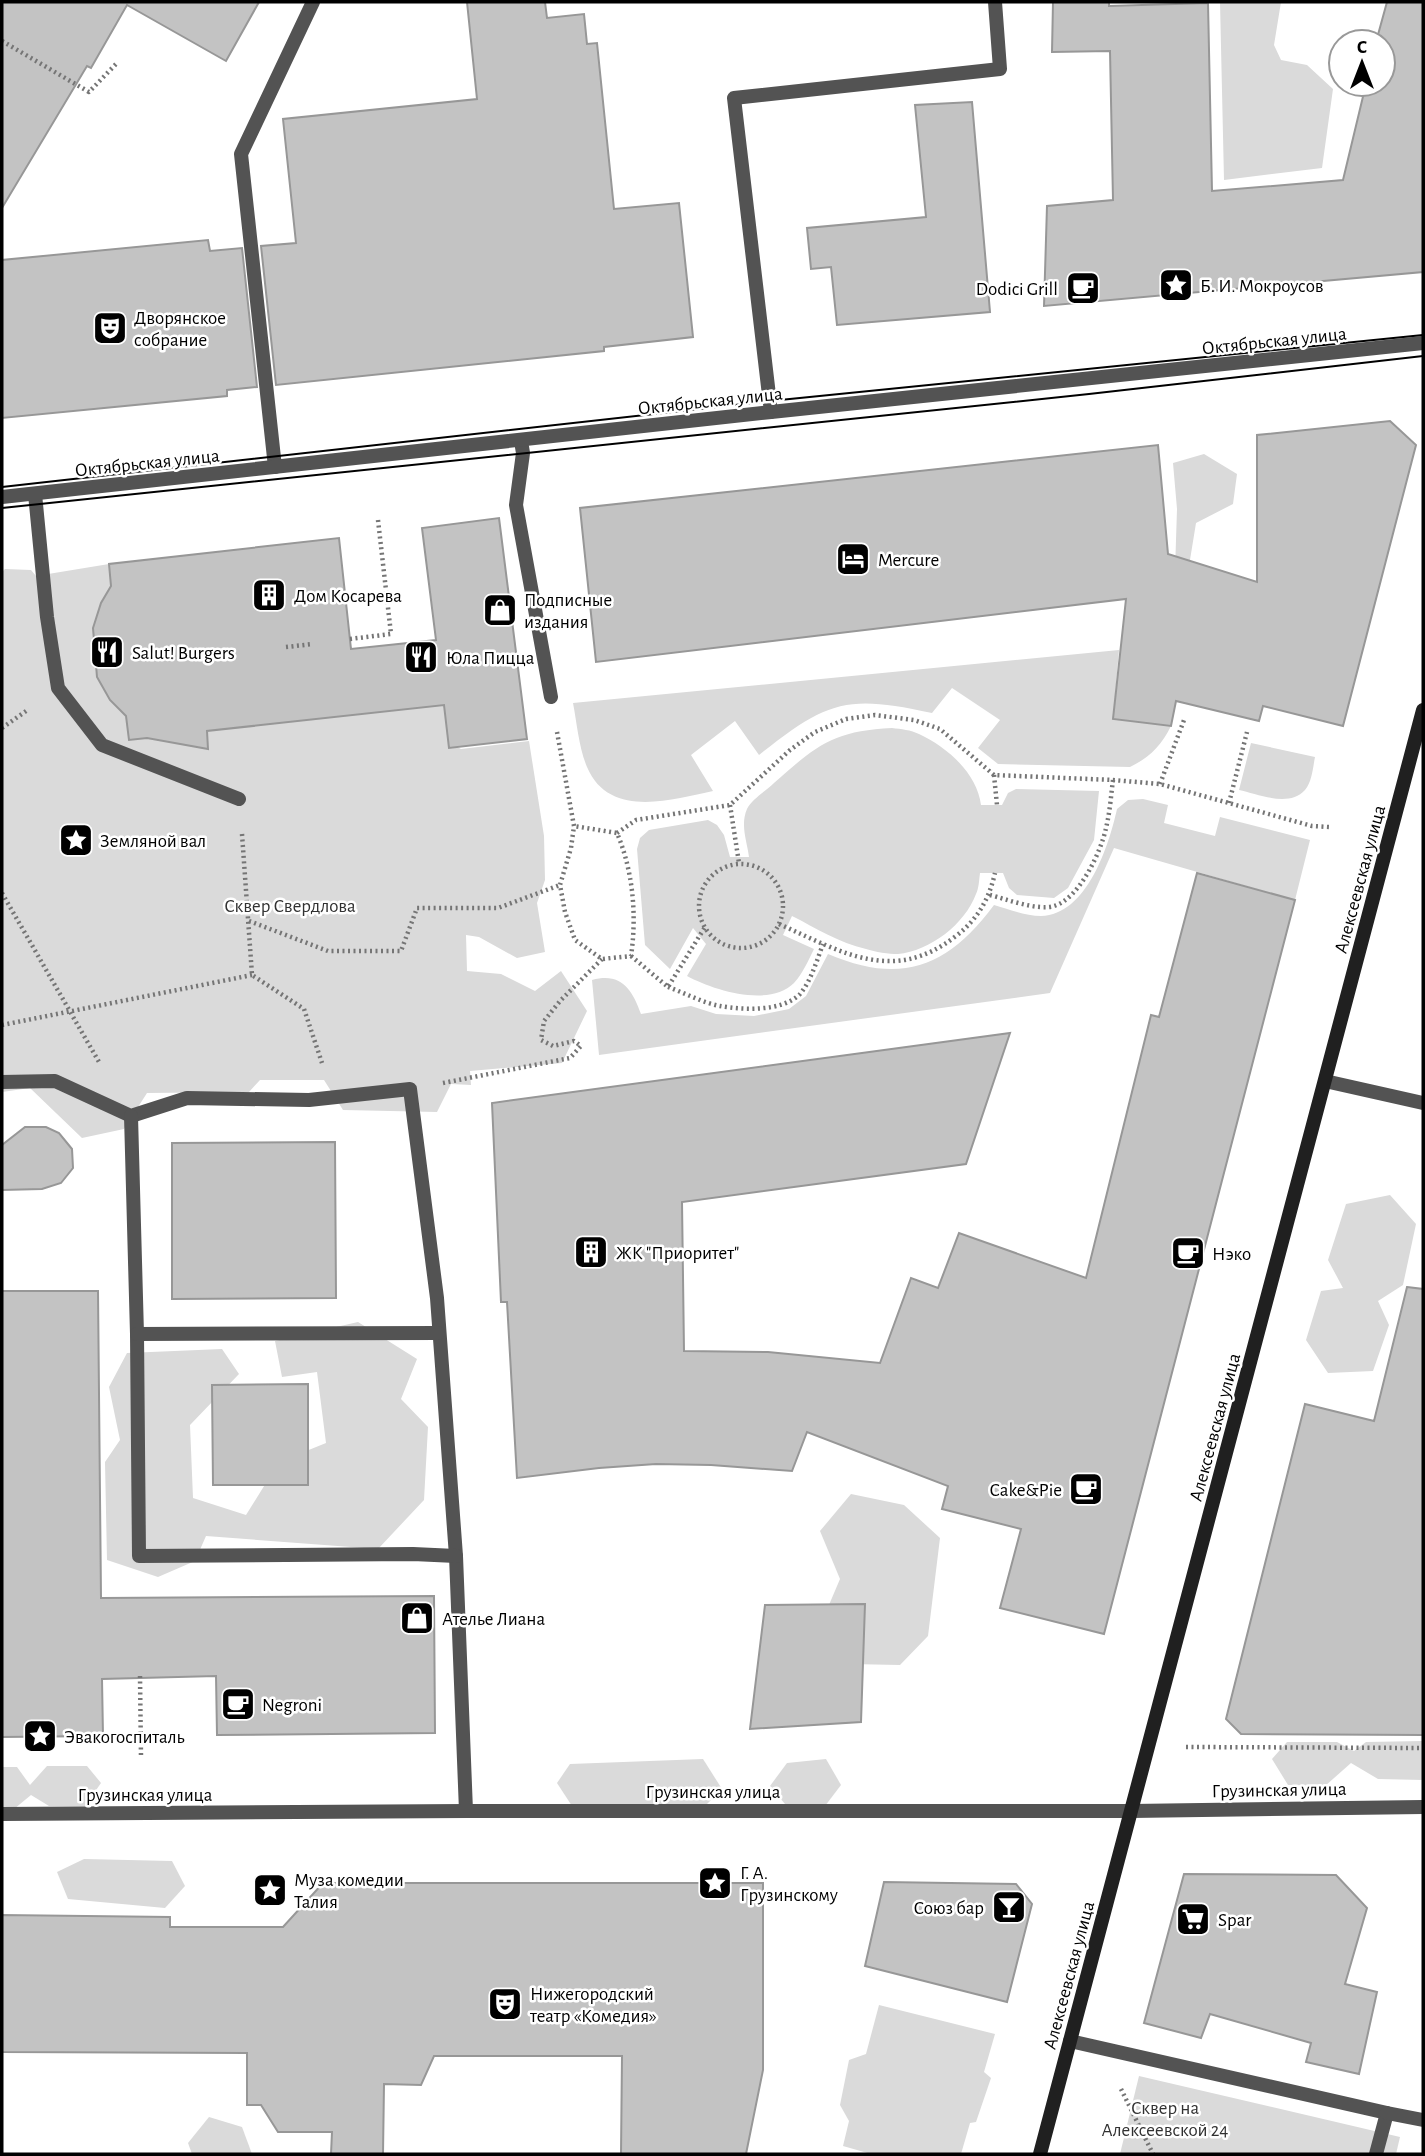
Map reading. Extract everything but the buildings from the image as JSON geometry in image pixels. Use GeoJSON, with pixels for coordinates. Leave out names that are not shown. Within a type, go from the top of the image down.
{"type":"FeatureCollection","features":[{"type":"Feature","properties":{"kind":"street"},"geometry":{"type":"LineString","coordinates":[[275,467],[241,154],[313,2]]}},
{"type":"Feature","properties":{"kind":"street"},"geometry":{"type":"LineString","coordinates":[[771,412],[734,98],[1000,69],[995,2]]}},
{"type":"Feature","properties":{"kind":"street","name":"Октябрьская улица"},"geometry":{"type":"LineString","coordinates":[[2,497],[771,412],[1423,344]]}},
{"type":"Feature","properties":{"kind":"street"},"geometry":{"type":"LineString","coordinates":[[521,441],[523,453],[516,505],[551,697]]}},
{"type":"Feature","properties":{"kind":"street"},"geometry":{"type":"LineString","coordinates":[[35,494],[47,617],[58,688],[102,745],[239,799]]}},
{"type":"Feature","properties":{"kind":"street","name":"Алексеевская улица"},"geometry":{"type":"LineString","coordinates":[[1040,2154],[1423,710]]}},
{"type":"Feature","properties":{"kind":"street"},"geometry":{"type":"LineString","coordinates":[[2,1082],[55,1081],[131,1116],[187,1098],[324,1099],[410,1089],[437,1298],[456,1556],[466,1811]]}},
{"type":"Feature","properties":{"kind":"street"},"geometry":{"type":"LineString","coordinates":[[1325,1081],[1423,1103]]}},
{"type":"Feature","properties":{"kind":"street"},"geometry":{"type":"LineString","coordinates":[[131,1116],[139,1556],[456,1556]]}},
{"type":"Feature","properties":{"kind":"street"},"geometry":{"type":"LineString","coordinates":[[137,1334],[438,1333]]}},
{"type":"Feature","properties":{"kind":"street","name":"Грузинская улица"},"geometry":{"type":"LineString","coordinates":[[2,1814],[1132,1811],[1423,1807]]}},
{"type":"Feature","properties":{"kind":"street"},"geometry":{"type":"LineString","coordinates":[[1070,2041],[1423,2120]]}},
{"type":"Feature","properties":{"kind":"street"},"geometry":{"type":"LineString","coordinates":[[1377,2154],[1387,2113]]}},
{"type":"Feature","properties":{"kind":"path"},"geometry":{"type":"LineString","coordinates":[[2,41],[89,92],[117,64]]}},
{"type":"Feature","properties":{"kind":"path"},"geometry":{"type":"LineString","coordinates":[[350,639],[391,634],[378,520]]}},
{"type":"Feature","properties":{"kind":"path"},"geometry":{"type":"LineString","coordinates":[[286,647],[313,644]]}},
{"type":"Feature","properties":{"kind":"path"},"geometry":{"type":"LineString","coordinates":[[551,697],[575,826],[560,885],[565,912],[575,940],[602,959]]}},
{"type":"Feature","properties":{"kind":"path"},"geometry":{"type":"LineString","coordinates":[[575,826],[617,833],[636,820],[730,805],[790,750],[815,732],[846,719],[874,715],[914,720],[940,729],[994,775],[1113,779],[1160,784],[1312,826],[1329,827]]}},
{"type":"Feature","properties":{"kind":"path"},"geometry":{"type":"LineString","coordinates":[[1160,784],[1184,720]]}},
{"type":"Feature","properties":{"kind":"path"},"geometry":{"type":"LineString","coordinates":[[1229,803],[1247,732]]}},
{"type":"Feature","properties":{"kind":"path"},"geometry":{"type":"LineString","coordinates":[[994,775],[997,805]]}},
{"type":"Feature","properties":{"kind":"path"},"geometry":{"type":"LineString","coordinates":[[990,895],[1021,904],[1053,907],[1071,896],[1091,868],[1106,830],[1113,779]]}},
{"type":"Feature","properties":{"kind":"path"},"geometry":{"type":"LineString","coordinates":[[239,799],[252,975]]}},
{"type":"Feature","properties":{"kind":"path"},"geometry":{"type":"LineString","coordinates":[[730,805],[739,863]]}},
{"type":"Feature","properties":{"kind":"path"},"geometry":{"type":"LineString","coordinates":[[617,833],[625,852],[635,925],[631,956]]}},
{"type":"Feature","properties":{"kind":"path"},"geometry":{"type":"LineString","coordinates":[[739,863],[766,871],[776,882],[782,896],[783,910],[779,924],[771,936],[759,944],[745,948],[719,942],[709,934],[699,909],[699,896],[705,883],[714,873],[739,863]]}},
{"type":"Feature","properties":{"kind":"path"},"geometry":{"type":"LineString","coordinates":[[779,924],[850,955],[897,962],[922,957],[943,947],[964,930],[990,895],[995,873]]}},
{"type":"Feature","properties":{"kind":"path"},"geometry":{"type":"LineString","coordinates":[[249,921],[328,951],[401,951],[416,908],[498,908],[560,885]]}},
{"type":"Feature","properties":{"kind":"path"},"geometry":{"type":"LineString","coordinates":[[2,892],[131,1116]]}},
{"type":"Feature","properties":{"kind":"path"},"geometry":{"type":"LineString","coordinates":[[668,987],[705,928]]}},
{"type":"Feature","properties":{"kind":"path"},"geometry":{"type":"LineString","coordinates":[[410,1089],[570,1058],[581,1046],[574,1041],[553,1046],[541,1040],[544,1021],[602,959],[631,956],[668,987],[719,1006],[757,1008],[786,1003],[799,994],[811,974],[823,944]]}},
{"type":"Feature","properties":{"kind":"path"},"geometry":{"type":"LineString","coordinates":[[2,1025],[252,975],[304,1009],[322,1057],[324,1099]]}},
{"type":"Feature","properties":{"kind":"path"},"geometry":{"type":"LineString","coordinates":[[140,1676],[141,1757]]}},
{"type":"Feature","properties":{"kind":"path"},"geometry":{"type":"LineString","coordinates":[[1185,1747],[1423,1748]]}},
{"type":"Feature","properties":{"kind":"path"},"geometry":{"type":"LineString","coordinates":[[1120,2087],[1153,2154]]}},
{"type":"Feature","properties":{"kind":"green space"},"geometry":{"type":"Polygon","coordinates":[[[1220,2],[1281,2],[1274,45],[1281,60],[1307,65],[1327,83],[1327,98],[1332,98],[1322,168],[1224,180],[1220,2]]]}},
{"type":"Feature","properties":{"kind":"green space"},"geometry":{"type":"Polygon","coordinates":[[[1204,454],[1237,474],[1233,504],[1196,523],[1189,566],[1175,571],[1177,509],[1173,463],[1204,454]]]}},
{"type":"Feature","properties":{"kind":"green space","name":"Сквер Свердлова"},"geometry":{"type":"Polygon","coordinates":[[[109,564],[110,700],[126,716],[129,740],[147,738],[208,749],[207,731],[444,705],[449,743],[461,749],[529,741],[544,836],[545,880],[537,903],[545,952],[517,958],[479,937],[466,935],[467,971],[501,974],[535,991],[561,971],[587,1011],[562,1063],[470,1071],[471,1085],[451,1084],[437,1112],[343,1110],[324,1080],[260,1080],[249,1092],[147,1093],[124,1129],[82,1138],[30,1088],[2,1092],[2,572],[5,569],[31,570],[36,576],[109,564]]]}},
{"type":"Feature","properties":{"kind":"green space"},"geometry":{"type":"Polygon","coordinates":[[[1119,650],[1113,719],[1171,726],[1154,750],[1130,767],[998,764],[978,748],[1000,720],[952,688],[932,713],[878,704],[857,704],[821,713],[759,755],[735,721],[691,755],[713,791],[642,802],[625,800],[610,794],[597,783],[584,760],[573,703],[1119,650]]]}},
{"type":"Feature","properties":{"kind":"green space"},"geometry":{"type":"Polygon","coordinates":[[[892,728],[919,734],[950,754],[974,782],[981,805],[1002,805],[1008,793],[1016,789],[1099,791],[1094,840],[1068,888],[1054,898],[1017,895],[1009,888],[1003,873],[980,873],[978,889],[971,905],[955,925],[934,942],[898,954],[846,943],[792,916],[783,935],[814,949],[794,983],[770,994],[726,991],[687,976],[706,944],[693,928],[670,969],[645,945],[637,849],[640,838],[649,830],[708,820],[717,825],[724,835],[730,857],[749,857],[744,821],[749,805],[756,798],[802,759],[827,742],[855,733],[892,728]]]}},
{"type":"Feature","properties":{"kind":"green space"},"geometry":{"type":"Polygon","coordinates":[[[1251,743],[1315,757],[1311,779],[1305,790],[1291,798],[1282,799],[1239,790],[1251,743]]]}},
{"type":"Feature","properties":{"kind":"green space"},"geometry":{"type":"Polygon","coordinates":[[[1143,799],[1168,805],[1164,823],[1215,836],[1220,817],[1310,840],[1295,900],[1114,848],[1050,993],[599,1055],[592,980],[611,978],[624,985],[634,997],[641,1014],[691,1006],[716,1014],[754,1016],[789,1009],[806,996],[828,954],[878,968],[900,969],[921,965],[958,944],[994,905],[1035,916],[1057,913],[1071,904],[1093,876],[1102,858],[1117,809],[1128,800],[1143,799]]]}},
{"type":"Feature","properties":{"kind":"green space"},"geometry":{"type":"Polygon","coordinates":[[[1390,1195],[1416,1224],[1403,1285],[1378,1301],[1389,1325],[1373,1371],[1328,1373],[1306,1340],[1321,1291],[1343,1288],[1328,1260],[1346,1204],[1390,1195]]]}},
{"type":"Feature","properties":{"kind":"green space"},"geometry":{"type":"Polygon","coordinates":[[[358,1322],[417,1359],[401,1399],[428,1427],[424,1500],[378,1549],[206,1536],[195,1561],[158,1577],[107,1560],[105,1462],[120,1440],[109,1387],[127,1353],[222,1349],[239,1374],[190,1425],[193,1498],[246,1515],[279,1462],[326,1443],[317,1372],[282,1377],[275,1341],[358,1322]]]}},
{"type":"Feature","properties":{"kind":"green space"},"geometry":{"type":"Polygon","coordinates":[[[851,1494],[904,1505],[940,1538],[928,1636],[900,1665],[849,1664],[823,1619],[840,1579],[820,1531],[851,1494]]]}},
{"type":"Feature","properties":{"kind":"green space"},"geometry":{"type":"Polygon","coordinates":[[[1423,1741],[1423,1780],[1378,1779],[1351,1763],[1325,1786],[1288,1785],[1272,1759],[1287,1742],[1337,1742],[1354,1751],[1366,1742],[1423,1741]]]}},
{"type":"Feature","properties":{"kind":"green space"},"geometry":{"type":"Polygon","coordinates":[[[703,1759],[722,1789],[694,1817],[572,1806],[557,1783],[570,1764],[703,1759]]]}},
{"type":"Feature","properties":{"kind":"green space"},"geometry":{"type":"Polygon","coordinates":[[[826,1759],[841,1785],[825,1806],[785,1804],[770,1786],[787,1763],[826,1759]]]}},
{"type":"Feature","properties":{"kind":"green space"},"geometry":{"type":"Polygon","coordinates":[[[47,1766],[87,1766],[101,1783],[85,1806],[49,1806],[31,1795],[14,1809],[2,1808],[2,1767],[17,1767],[30,1785],[47,1766]]]}},
{"type":"Feature","properties":{"kind":"green space"},"geometry":{"type":"Polygon","coordinates":[[[84,1859],[172,1861],[185,1886],[165,1908],[68,1899],[57,1872],[84,1859]]]}},
{"type":"Feature","properties":{"kind":"green space"},"geometry":{"type":"Polygon","coordinates":[[[879,2005],[995,2034],[984,2072],[991,2078],[976,2122],[970,2123],[961,2154],[871,2154],[843,2146],[849,2121],[840,2105],[849,2060],[866,2054],[879,2005]]]}},
{"type":"Feature","properties":{"kind":"green space","name":"Сквер на Алексеевской 24"},"geometry":{"type":"Polygon","coordinates":[[[1139,2076],[1400,2137],[1396,2154],[1120,2154],[1139,2076]]]}},
{"type":"Feature","properties":{"kind":"green space"},"geometry":{"type":"Polygon","coordinates":[[[209,2117],[242,2127],[252,2154],[192,2154],[188,2143],[209,2117]]]}},
{"type":"Feature","properties":{"kind":"tram line"},"geometry":{"type":"LineString","coordinates":[[2,487],[770,401],[1423,335]]}},
{"type":"Feature","properties":{"kind":"tram line"},"geometry":{"type":"LineString","coordinates":[[2,508],[1089,394],[1423,356]]}},
{"type":"Feature","properties":{"kind":"place","name":"Б. И. Мокроусов"},"geometry":{"type":"Point","coordinates":[1176,285]}},
{"type":"Feature","properties":{"kind":"place","name":"Dodici Grill"},"geometry":{"type":"Point","coordinates":[1083,288]}},
{"type":"Feature","properties":{"kind":"place","name":"Дворянское собрание"},"geometry":{"type":"Point","coordinates":[110,328]}},
{"type":"Feature","properties":{"kind":"place","name":"Mercure"},"geometry":{"type":"Point","coordinates":[853,559]}},
{"type":"Feature","properties":{"kind":"place","name":"Дом Косарева"},"geometry":{"type":"Point","coordinates":[269,595]}},
{"type":"Feature","properties":{"kind":"place","name":"Подписные издания"},"geometry":{"type":"Point","coordinates":[500,610]}},
{"type":"Feature","properties":{"kind":"place","name":"Salut! Burgers"},"geometry":{"type":"Point","coordinates":[107,652]}},
{"type":"Feature","properties":{"kind":"place","name":"Юла Пицца"},"geometry":{"type":"Point","coordinates":[421,657]}},
{"type":"Feature","properties":{"kind":"place","name":"Земляной вал"},"geometry":{"type":"Point","coordinates":[76,840]}},
{"type":"Feature","properties":{"kind":"place","name":"ЖК \"Приоритет\""},"geometry":{"type":"Point","coordinates":[591,1252]}},
{"type":"Feature","properties":{"kind":"place","name":"Нэко"},"geometry":{"type":"Point","coordinates":[1188,1253]}},
{"type":"Feature","properties":{"kind":"place","name":"Cake&Pie"},"geometry":{"type":"Point","coordinates":[1086,1489]}},
{"type":"Feature","properties":{"kind":"place","name":"Ателье Лиана"},"geometry":{"type":"Point","coordinates":[417,1618]}},
{"type":"Feature","properties":{"kind":"place","name":"Negroni"},"geometry":{"type":"Point","coordinates":[238,1704]}},
{"type":"Feature","properties":{"kind":"place","name":"Эвакогоспиталь"},"geometry":{"type":"Point","coordinates":[40,1736]}},
{"type":"Feature","properties":{"kind":"place","name":"Г. А. Грузинскому"},"geometry":{"type":"Point","coordinates":[715,1883]}},
{"type":"Feature","properties":{"kind":"place","name":"Муза комедии Талия"},"geometry":{"type":"Point","coordinates":[270,1890]}},
{"type":"Feature","properties":{"kind":"place","name":"Союз бар"},"geometry":{"type":"Point","coordinates":[1009,1907]}},
{"type":"Feature","properties":{"kind":"place","name":"Spar"},"geometry":{"type":"Point","coordinates":[1193,1919]}},
{"type":"Feature","properties":{"kind":"place","name":"Нижегородский театр «Комедия»"},"geometry":{"type":"Point","coordinates":[505,2004]}}]}
